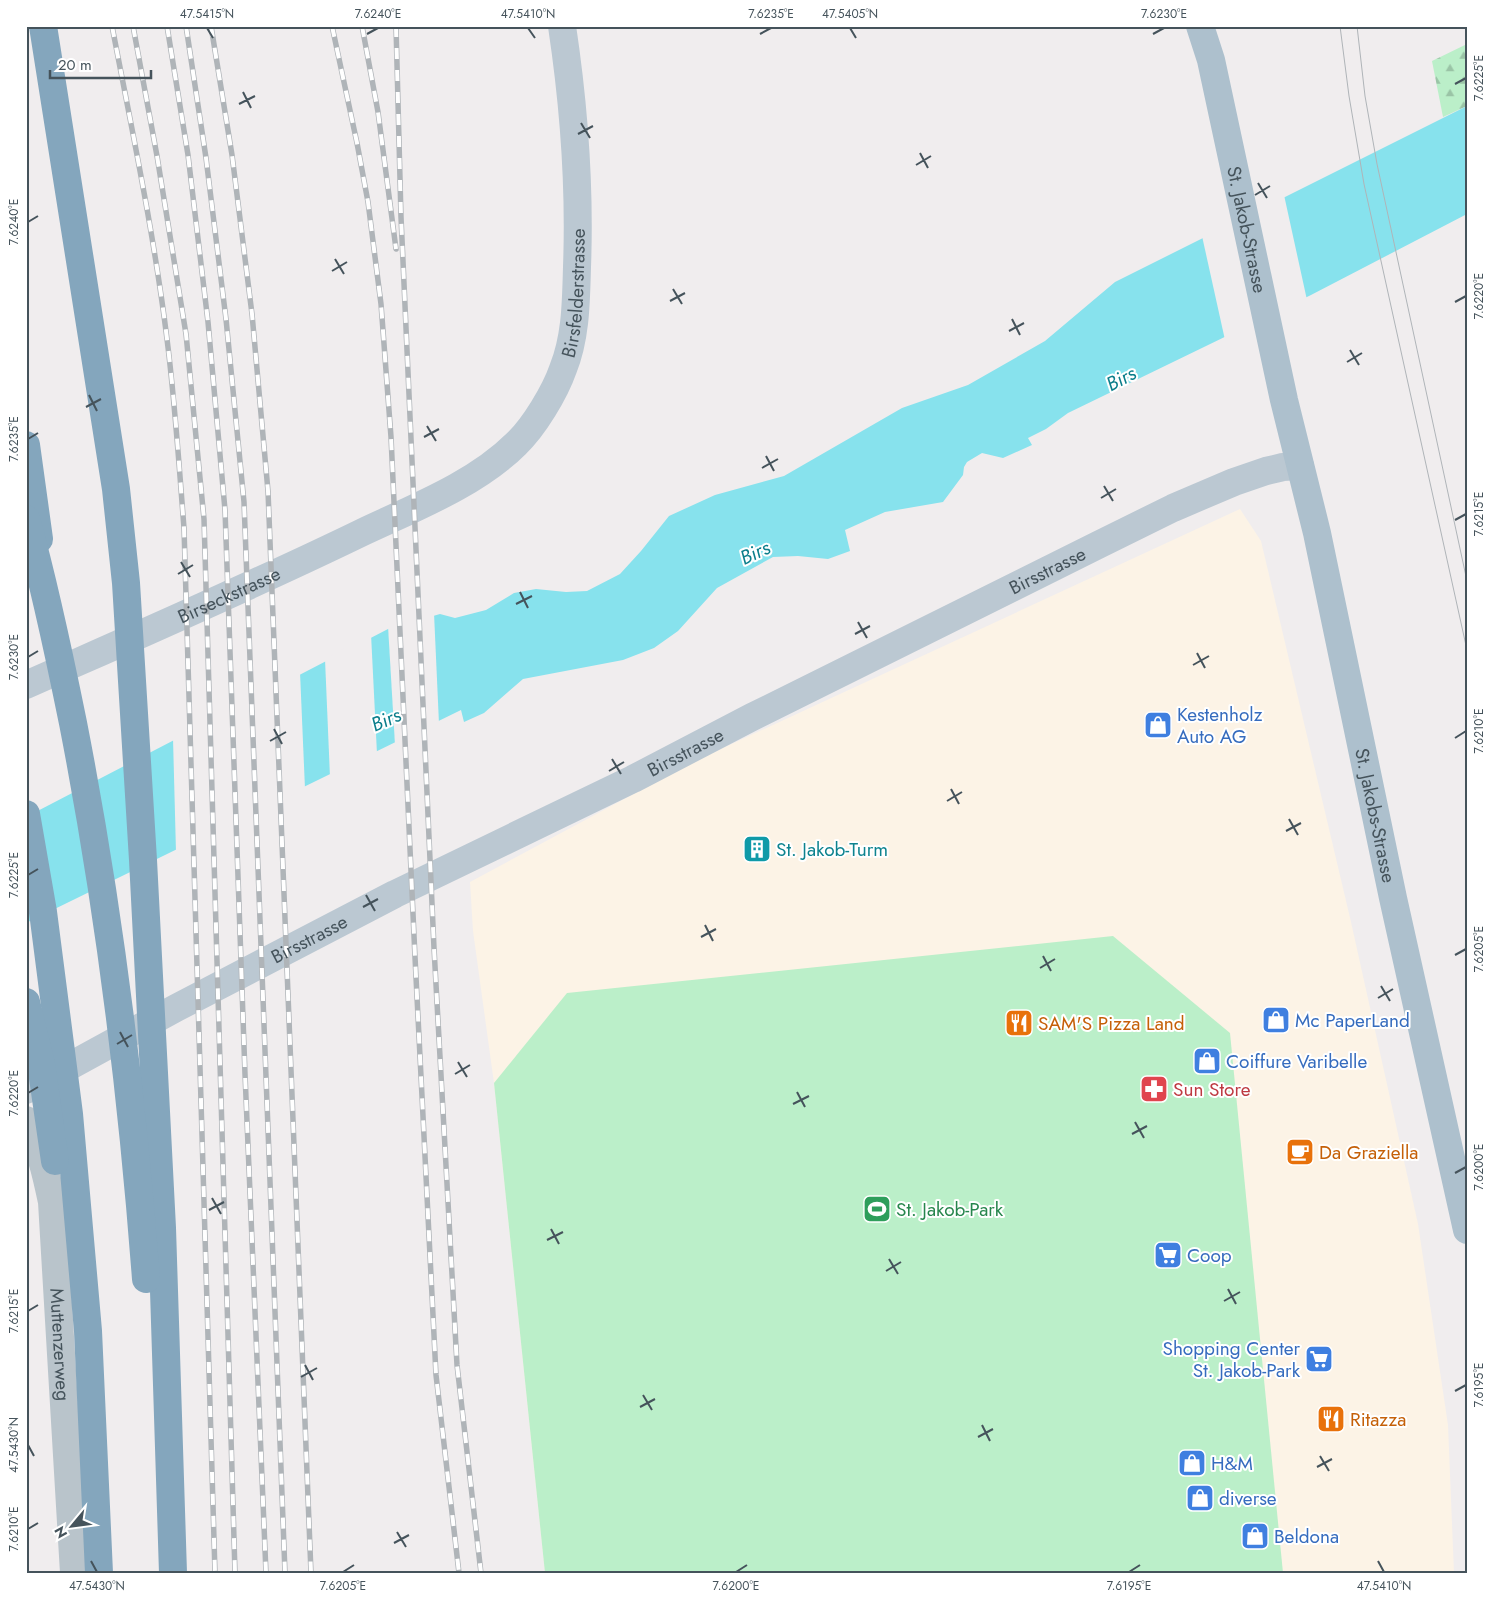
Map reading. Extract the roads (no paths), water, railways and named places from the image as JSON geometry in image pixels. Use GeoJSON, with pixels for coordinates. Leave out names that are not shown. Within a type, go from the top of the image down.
{"type":"FeatureCollection","features":[{"type":"Feature","properties":{"kind":"highway"},"geometry":{"type":"LineString","coordinates":[[43,26],[116,489],[126,583],[142,841],[162,1228],[172,1573]]}},
{"type":"Feature","properties":{"kind":"highway"},"geometry":{"type":"LineString","coordinates":[[26,445],[44,586]]}},
{"type":"Feature","properties":{"kind":"highway"},"geometry":{"type":"LineString","coordinates":[[26,519],[52,619],[91,815],[106,905],[138,1179],[146,1275],[162,1573]]}},
{"type":"Feature","properties":{"kind":"highway"},"geometry":{"type":"LineString","coordinates":[[26,814],[43,912],[69,1114],[88,1331],[99,1573]]}},
{"type":"Feature","properties":{"kind":"highway"},"geometry":{"type":"LineString","coordinates":[[26,1002],[41,1064],[68,1260],[88,1573]]}},
{"type":"Feature","properties":{"kind":"main road","name":"St. Jakob-Strasse"},"geometry":{"type":"LineString","coordinates":[[1200,26],[1211,60],[1230,143],[1284,400]]}},
{"type":"Feature","properties":{"kind":"main road","name":"St. Jakob-Strasse"},"geometry":{"type":"LineString","coordinates":[[1211,60],[1213,26]]}},
{"type":"Feature","properties":{"kind":"main road","name":"St. Jakobs-Strasse"},"geometry":{"type":"LineString","coordinates":[[1284,400],[1317,534],[1393,898],[1467,1230]]}},
{"type":"Feature","properties":{"kind":"street","name":"Birsfelderstrasse"},"geometry":{"type":"LineString","coordinates":[[431,500],[474,476],[518,443],[551,395],[569,354],[576,304],[578,242],[577,160],[569,71],[562,26]]}},
{"type":"Feature","properties":{"kind":"street","name":"Birsstrasse"},"geometry":{"type":"LineString","coordinates":[[26,1090],[168,1012],[395,894],[608,792],[768,709],[1173,508],[1234,482],[1266,471],[1300,466]]}},
{"type":"Feature","properties":{"kind":"street","name":"Birseckstrasse"},"geometry":{"type":"LineString","coordinates":[[26,685],[303,562],[431,500]]}},
{"type":"Feature","properties":{"kind":"street","name":"Muttenzerweg"},"geometry":{"type":"LineString","coordinates":[[26,1120],[37,1140],[52,1202],[74,1573]]}},
{"type":"Feature","properties":{"kind":"water","name":"Birs"},"geometry":{"type":"Polygon","coordinates":[[[1467,106],[1467,214],[1311,295],[1068,413],[1046,429],[1028,438],[1032,445],[1003,458],[982,453],[967,462],[963,475],[943,502],[885,512],[845,530],[850,551],[828,559],[798,556],[773,557],[717,588],[678,631],[654,648],[623,660],[523,679],[484,713],[464,722],[461,710],[26,923],[26,817],[388,629],[440,614],[455,618],[486,610],[514,593],[536,589],[566,592],[587,591],[620,574],[669,516],[715,495],[784,476],[902,408],[968,385],[1045,341],[1115,282],[1467,106]]]}},
{"type":"Feature","properties":{"kind":"tram line"},"geometry":{"type":"LineString","coordinates":[[1340,26],[1349,96],[1364,184],[1467,650]]}},
{"type":"Feature","properties":{"kind":"tram line"},"geometry":{"type":"LineString","coordinates":[[1357,26],[1365,96],[1377,164],[1467,581]]}},
{"type":"Feature","properties":{"kind":"railway"},"geometry":{"type":"LineString","coordinates":[[112,26],[142,182],[162,300],[177,434],[184,528],[215,1573]]}},
{"type":"Feature","properties":{"kind":"railway"},"geometry":{"type":"LineString","coordinates":[[133,26],[157,156],[186,334],[204,519],[235,1573]]}},
{"type":"Feature","properties":{"kind":"railway"},"geometry":{"type":"LineString","coordinates":[[167,26],[188,155],[208,322],[225,510],[245,1074],[266,1573]]}},
{"type":"Feature","properties":{"kind":"railway"},"geometry":{"type":"LineString","coordinates":[[186,26],[206,158],[226,319],[244,502],[285,1573]]}},
{"type":"Feature","properties":{"kind":"railway"},"geometry":{"type":"LineString","coordinates":[[211,26],[232,155],[252,314],[268,491],[311,1573]]}},
{"type":"Feature","properties":{"kind":"railway"},"geometry":{"type":"LineString","coordinates":[[332,26],[368,202],[381,304],[391,437],[436,1375],[459,1573]]}},
{"type":"Feature","properties":{"kind":"railway"},"geometry":{"type":"LineString","coordinates":[[362,26],[378,112],[396,249]]}},
{"type":"Feature","properties":{"kind":"railway"},"geometry":{"type":"LineString","coordinates":[[396,26],[401,217],[434,948],[457,1365],[481,1573]]}},
{"type":"Feature","properties":{"kind":"place","name":"Kestenholz Auto AG"},"geometry":{"type":"Point","coordinates":[1158,725]}},
{"type":"Feature","properties":{"kind":"place","name":"St. Jakob-Turm"},"geometry":{"type":"Point","coordinates":[757,849]}},
{"type":"Feature","properties":{"kind":"place","name":"Mc PaperLand"},"geometry":{"type":"Point","coordinates":[1276,1020]}},
{"type":"Feature","properties":{"kind":"place","name":"SAM'S Pizza Land"},"geometry":{"type":"Point","coordinates":[1019,1023]}},
{"type":"Feature","properties":{"kind":"place","name":"Coiffure Varibelle"},"geometry":{"type":"Point","coordinates":[1207,1061]}},
{"type":"Feature","properties":{"kind":"place","name":"Sun Store"},"geometry":{"type":"Point","coordinates":[1154,1089]}},
{"type":"Feature","properties":{"kind":"place","name":"Da Graziella"},"geometry":{"type":"Point","coordinates":[1300,1152]}},
{"type":"Feature","properties":{"kind":"place","name":"St. Jakob-Park"},"geometry":{"type":"Point","coordinates":[877,1209]}},
{"type":"Feature","properties":{"kind":"place","name":"Coop"},"geometry":{"type":"Point","coordinates":[1168,1255]}},
{"type":"Feature","properties":{"kind":"place","name":"Shopping Center St. Jakob-Park"},"geometry":{"type":"Point","coordinates":[1319,1359]}},
{"type":"Feature","properties":{"kind":"place","name":"Ritazza"},"geometry":{"type":"Point","coordinates":[1331,1419]}},
{"type":"Feature","properties":{"kind":"place","name":"H&M"},"geometry":{"type":"Point","coordinates":[1192,1463]}},
{"type":"Feature","properties":{"kind":"place","name":"diverse"},"geometry":{"type":"Point","coordinates":[1200,1498]}},
{"type":"Feature","properties":{"kind":"place","name":"Beldona"},"geometry":{"type":"Point","coordinates":[1255,1536]}}]}
